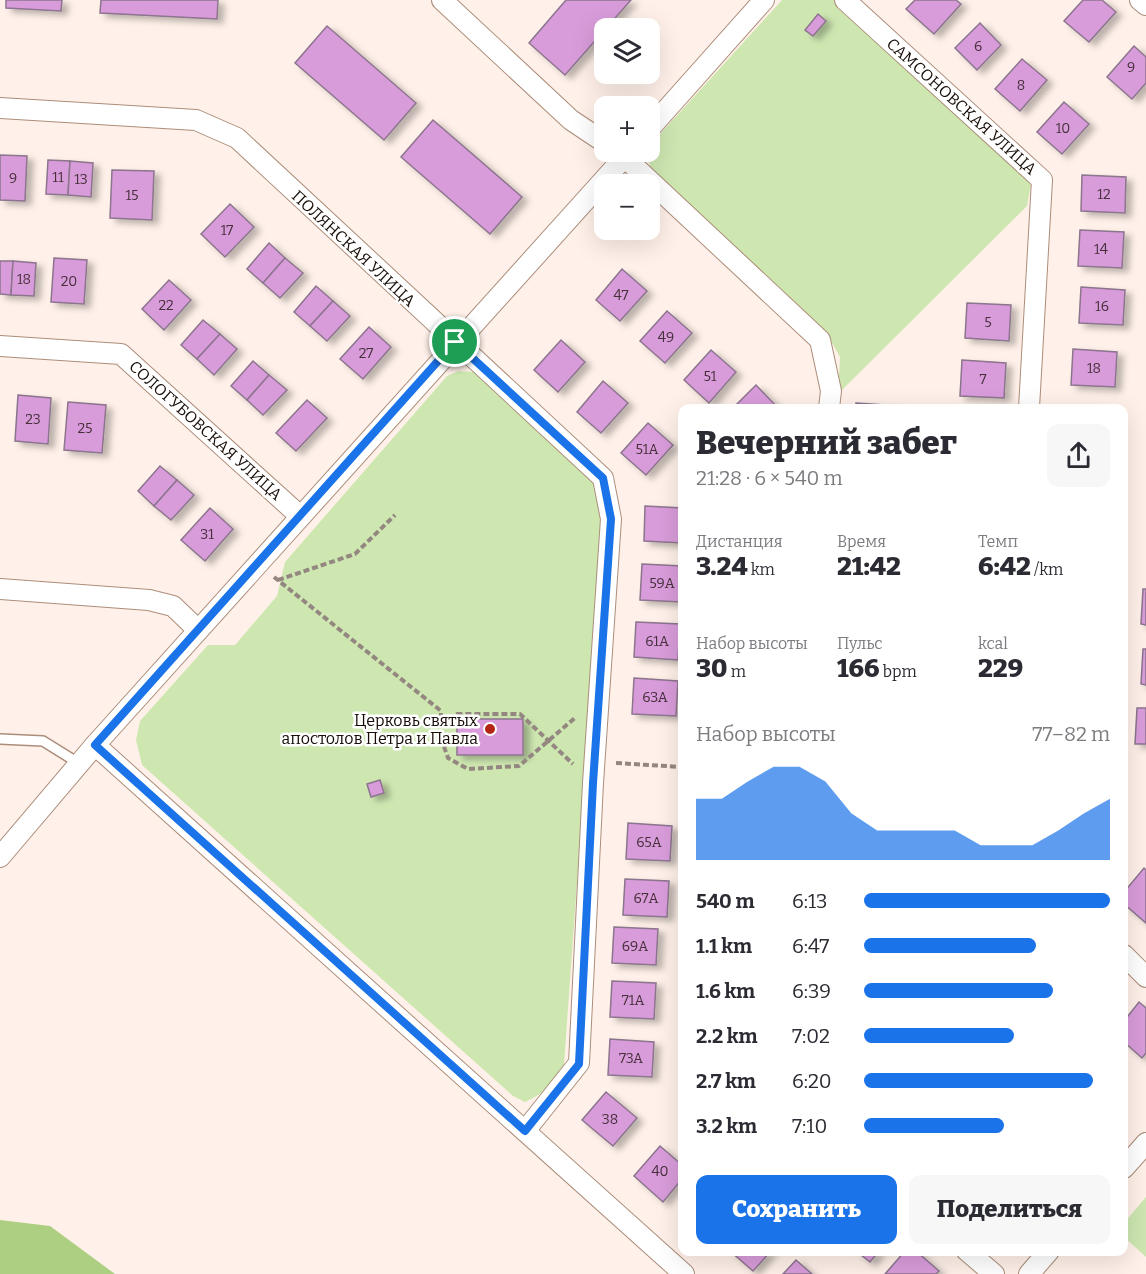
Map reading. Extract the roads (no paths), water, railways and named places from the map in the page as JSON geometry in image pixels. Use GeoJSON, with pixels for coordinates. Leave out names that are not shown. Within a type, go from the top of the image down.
{"type":"FeatureCollection","features":[{"type":"Feature","properties":{"kind":"street"},"geometry":{"type":"LineString","coordinates":[[660,117],[764,0]]}},
{"type":"Feature","properties":{"kind":"street","name":"САМСОНОВСКАЯ УЛИЦА"},"geometry":{"type":"LineString","coordinates":[[845,0],[1042,180],[1029,404]]}},
{"type":"Feature","properties":{"kind":"street"},"geometry":{"type":"LineString","coordinates":[[1140,0],[1146,5]]}},
{"type":"Feature","properties":{"kind":"street"},"geometry":{"type":"LineString","coordinates":[[445,1],[571,120],[594,135]]}},
{"type":"Feature","properties":{"kind":"street","name":"ПОЛЯНСКАЯ УЛИЦА"},"geometry":{"type":"LineString","coordinates":[[0,108],[196,120],[237,138],[603,478],[611,519],[594,761],[579,1064],[525,1131]]}},
{"type":"Feature","properties":{"kind":"street"},"geometry":{"type":"LineString","coordinates":[[0,857],[95,745],[616,162]]}},
{"type":"Feature","properties":{"kind":"street"},"geometry":{"type":"LineString","coordinates":[[633,162],[820,340],[831,391],[829,404]]}},
{"type":"Feature","properties":{"kind":"street","name":"СОЛОГУБОВСКАЯ УЛИЦА"},"geometry":{"type":"LineString","coordinates":[[0,346],[121,354],[300,516]]}},
{"type":"Feature","properties":{"kind":"street"},"geometry":{"type":"LineString","coordinates":[[0,589],[149,600],[173,606],[198,630]]}},
{"type":"Feature","properties":{"kind":"street"},"geometry":{"type":"LineString","coordinates":[[95,745],[684,1274]]}},
{"type":"Feature","properties":{"kind":"street"},"geometry":{"type":"LineString","coordinates":[[1128,960],[1146,977]]}},
{"type":"Feature","properties":{"kind":"street"},"geometry":{"type":"LineString","coordinates":[[1128,1163],[1146,1143]]}},
{"type":"Feature","properties":{"kind":"street"},"geometry":{"type":"LineString","coordinates":[[974,1256],[994,1274]]}},
{"type":"Feature","properties":{"kind":"street"},"geometry":{"type":"LineString","coordinates":[[1029,1274],[1045,1256]]}},
{"type":"Feature","properties":{"kind":"lane"},"geometry":{"type":"LineString","coordinates":[[0,739],[43,741],[80,764]]}},
{"type":"Feature","properties":{"kind":"place","name":"Церковь святых апостолов Петра и Павла"},"geometry":{"type":"Point","coordinates":[490,729]}}]}
